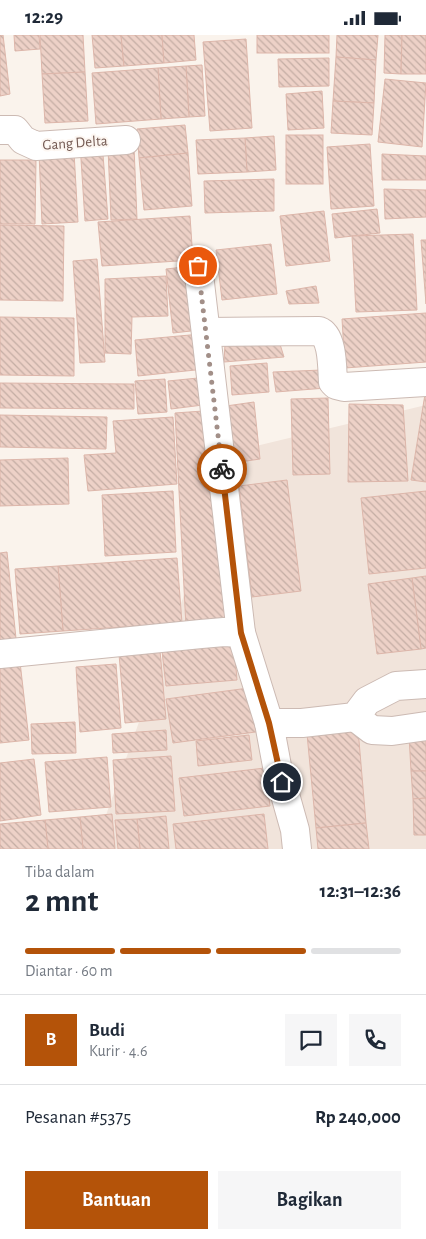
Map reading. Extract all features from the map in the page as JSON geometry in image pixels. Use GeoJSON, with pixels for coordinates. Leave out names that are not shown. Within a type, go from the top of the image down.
{"type":"FeatureCollection","features":[{"type":"Feature","properties":{"kind":"street","name":"Gang Delta"},"geometry":{"type":"LineString","coordinates":[[0,130],[15,130],[23,141],[36,146],[126,140]]}},
{"type":"Feature","properties":{"kind":"street"},"geometry":{"type":"LineString","coordinates":[[198,266],[241,633],[269,723],[277,766],[295,830],[297,849]]}},
{"type":"Feature","properties":{"kind":"street"},"geometry":{"type":"LineString","coordinates":[[206,333],[318,331],[325,334],[329,343],[333,382],[336,385],[352,386],[426,382]]}},
{"type":"Feature","properties":{"kind":"street"},"geometry":{"type":"LineString","coordinates":[[0,655],[201,634],[241,633]]}},
{"type":"Feature","properties":{"kind":"street"},"geometry":{"type":"LineString","coordinates":[[355,717],[368,701],[396,686],[426,684]]}},
{"type":"Feature","properties":{"kind":"street"},"geometry":{"type":"LineString","coordinates":[[269,723],[302,723],[355,717],[372,730],[392,731],[426,726]]}},
{"type":"Feature","properties":{"kind":"shaded area"},"geometry":{"type":"Polygon","coordinates":[[[426,405],[426,849],[94,849],[235,451],[426,405]]]}},
{"type":"Feature","properties":{"kind":"building"},"geometry":{"type":"Polygon","coordinates":[[[0,35],[3,35],[10,94],[0,96],[0,35]]]}},
{"type":"Feature","properties":{"kind":"building"},"geometry":{"type":"Polygon","coordinates":[[[14,35],[39,35],[40,49],[15,51],[14,35]]]}},
{"type":"Feature","properties":{"kind":"building"},"geometry":{"type":"Polygon","coordinates":[[[40,35],[83,35],[85,72],[42,74],[40,35]]]}},
{"type":"Feature","properties":{"kind":"building"},"geometry":{"type":"Polygon","coordinates":[[[92,35],[121,35],[124,66],[95,68],[92,35]]]}},
{"type":"Feature","properties":{"kind":"building"},"geometry":{"type":"Polygon","coordinates":[[[121,35],[162,35],[164,63],[124,66],[121,35]]]}},
{"type":"Feature","properties":{"kind":"building"},"geometry":{"type":"Polygon","coordinates":[[[162,35],[194,35],[196,60],[164,63],[162,35]]]}},
{"type":"Feature","properties":{"kind":"building"},"geometry":{"type":"Polygon","coordinates":[[[257,35],[329,35],[329,53],[257,53],[257,35]]]}},
{"type":"Feature","properties":{"kind":"building"},"geometry":{"type":"Polygon","coordinates":[[[337,35],[378,35],[376,60],[336,57],[337,35]]]}},
{"type":"Feature","properties":{"kind":"building"},"geometry":{"type":"Polygon","coordinates":[[[385,35],[402,35],[401,74],[384,73],[385,35]]]}},
{"type":"Feature","properties":{"kind":"building"},"geometry":{"type":"Polygon","coordinates":[[[402,35],[426,35],[426,74],[401,74],[402,35]]]}},
{"type":"Feature","properties":{"kind":"building"},"geometry":{"type":"Polygon","coordinates":[[[246,39],[252,128],[210,131],[203,42],[246,39]]]}},
{"type":"Feature","properties":{"kind":"building"},"geometry":{"type":"Polygon","coordinates":[[[336,57],[376,60],[374,103],[333,101],[336,57]]]}},
{"type":"Feature","properties":{"kind":"building"},"geometry":{"type":"Polygon","coordinates":[[[329,58],[329,86],[279,87],[278,59],[329,58]]]}},
{"type":"Feature","properties":{"kind":"building"},"geometry":{"type":"Polygon","coordinates":[[[202,65],[205,116],[189,117],[186,66],[202,65]]]}},
{"type":"Feature","properties":{"kind":"building"},"geometry":{"type":"Polygon","coordinates":[[[186,66],[189,117],[161,119],[158,68],[186,66]]]}},
{"type":"Feature","properties":{"kind":"building"},"geometry":{"type":"Polygon","coordinates":[[[158,68],[161,119],[96,124],[92,73],[158,68]]]}},
{"type":"Feature","properties":{"kind":"building"},"geometry":{"type":"Polygon","coordinates":[[[85,72],[88,121],[45,123],[42,74],[85,72]]]}},
{"type":"Feature","properties":{"kind":"building"},"geometry":{"type":"Polygon","coordinates":[[[385,79],[426,83],[422,147],[378,142],[385,79]]]}},
{"type":"Feature","properties":{"kind":"building"},"geometry":{"type":"Polygon","coordinates":[[[322,91],[324,128],[288,130],[286,94],[322,91]]]}},
{"type":"Feature","properties":{"kind":"building"},"geometry":{"type":"Polygon","coordinates":[[[333,101],[374,103],[372,135],[331,133],[333,101]]]}},
{"type":"Feature","properties":{"kind":"building"},"geometry":{"type":"Polygon","coordinates":[[[185,125],[188,153],[139,158],[137,129],[185,125]]]}},
{"type":"Feature","properties":{"kind":"building"},"geometry":{"type":"Polygon","coordinates":[[[286,135],[323,135],[323,184],[286,184],[286,135]]]}},
{"type":"Feature","properties":{"kind":"building"},"geometry":{"type":"Polygon","coordinates":[[[274,136],[276,170],[247,172],[245,138],[274,136]]]}},
{"type":"Feature","properties":{"kind":"building"},"geometry":{"type":"Polygon","coordinates":[[[245,138],[247,172],[198,174],[196,140],[245,138]]]}},
{"type":"Feature","properties":{"kind":"building"},"geometry":{"type":"Polygon","coordinates":[[[102,142],[108,219],[85,221],[80,144],[102,142]]]}},
{"type":"Feature","properties":{"kind":"building"},"geometry":{"type":"Polygon","coordinates":[[[370,144],[374,206],[331,209],[327,147],[370,144]]]}},
{"type":"Feature","properties":{"kind":"building"},"geometry":{"type":"Polygon","coordinates":[[[134,147],[137,219],[111,220],[108,148],[134,147]]]}},
{"type":"Feature","properties":{"kind":"building"},"geometry":{"type":"Polygon","coordinates":[[[74,152],[78,222],[42,224],[39,153],[74,152]]]}},
{"type":"Feature","properties":{"kind":"building"},"geometry":{"type":"Polygon","coordinates":[[[188,153],[192,206],[144,210],[139,158],[188,153]]]}},
{"type":"Feature","properties":{"kind":"building"},"geometry":{"type":"Polygon","coordinates":[[[382,154],[426,156],[426,180],[382,180],[382,154]]]}},
{"type":"Feature","properties":{"kind":"building"},"geometry":{"type":"Polygon","coordinates":[[[0,160],[36,160],[35,224],[0,224],[0,160]]]}},
{"type":"Feature","properties":{"kind":"building"},"geometry":{"type":"Polygon","coordinates":[[[274,179],[274,211],[205,213],[204,181],[274,179]]]}},
{"type":"Feature","properties":{"kind":"building"},"geometry":{"type":"Polygon","coordinates":[[[384,189],[426,190],[426,217],[385,219],[384,189]]]}},
{"type":"Feature","properties":{"kind":"building"},"geometry":{"type":"Polygon","coordinates":[[[377,209],[380,233],[335,238],[332,214],[377,209]]]}},
{"type":"Feature","properties":{"kind":"building"},"geometry":{"type":"Polygon","coordinates":[[[324,211],[330,261],[286,266],[280,216],[324,211]]]}},
{"type":"Feature","properties":{"kind":"building"},"geometry":{"type":"Polygon","coordinates":[[[190,216],[193,260],[102,266],[98,222],[190,216]]]}},
{"type":"Feature","properties":{"kind":"building"},"geometry":{"type":"Polygon","coordinates":[[[0,225],[64,226],[63,301],[0,300],[0,225]]]}},
{"type":"Feature","properties":{"kind":"building"},"geometry":{"type":"Polygon","coordinates":[[[413,234],[417,310],[356,312],[352,236],[413,234]]]}},
{"type":"Feature","properties":{"kind":"building"},"geometry":{"type":"Polygon","coordinates":[[[421,240],[426,240],[426,304],[421,240]]]}},
{"type":"Feature","properties":{"kind":"building"},"geometry":{"type":"Polygon","coordinates":[[[271,244],[277,294],[222,300],[216,250],[271,244]]]}},
{"type":"Feature","properties":{"kind":"building"},"geometry":{"type":"Polygon","coordinates":[[[97,259],[105,362],[80,363],[73,261],[97,259]]]}},
{"type":"Feature","properties":{"kind":"building"},"geometry":{"type":"Polygon","coordinates":[[[193,266],[200,330],[173,333],[166,269],[193,266]]]}},
{"type":"Feature","properties":{"kind":"building"},"geometry":{"type":"Polygon","coordinates":[[[166,276],[168,316],[132,317],[131,354],[105,353],[105,279],[166,276]]]}},
{"type":"Feature","properties":{"kind":"building"},"geometry":{"type":"Polygon","coordinates":[[[316,286],[319,303],[289,304],[286,291],[316,286]]]}},
{"type":"Feature","properties":{"kind":"building"},"geometry":{"type":"Polygon","coordinates":[[[426,313],[426,362],[345,368],[342,319],[426,313]]]}},
{"type":"Feature","properties":{"kind":"building"},"geometry":{"type":"Polygon","coordinates":[[[0,317],[74,318],[74,376],[0,375],[0,317]]]}},
{"type":"Feature","properties":{"kind":"building"},"geometry":{"type":"Polygon","coordinates":[[[201,334],[205,369],[138,376],[135,340],[201,334]]]}},
{"type":"Feature","properties":{"kind":"building"},"geometry":{"type":"Polygon","coordinates":[[[279,341],[284,357],[224,362],[225,344],[279,341]]]}},
{"type":"Feature","properties":{"kind":"building"},"geometry":{"type":"Polygon","coordinates":[[[267,363],[269,392],[232,395],[230,366],[267,363]]]}},
{"type":"Feature","properties":{"kind":"building"},"geometry":{"type":"Polygon","coordinates":[[[322,370],[326,388],[276,392],[273,372],[322,370]]]}},
{"type":"Feature","properties":{"kind":"building"},"geometry":{"type":"Polygon","coordinates":[[[208,377],[211,404],[171,409],[168,381],[208,377]]]}},
{"type":"Feature","properties":{"kind":"building"},"geometry":{"type":"Polygon","coordinates":[[[165,379],[167,412],[138,414],[135,381],[165,379]]]}},
{"type":"Feature","properties":{"kind":"building"},"geometry":{"type":"Polygon","coordinates":[[[0,383],[134,384],[134,409],[0,408],[0,383]]]}},
{"type":"Feature","properties":{"kind":"building"},"geometry":{"type":"Polygon","coordinates":[[[426,388],[426,482],[411,480],[426,388]]]}},
{"type":"Feature","properties":{"kind":"building"},"geometry":{"type":"Polygon","coordinates":[[[328,398],[330,474],[293,475],[291,399],[328,398]]]}},
{"type":"Feature","properties":{"kind":"building"},"geometry":{"type":"Polygon","coordinates":[[[254,402],[260,459],[233,463],[226,406],[254,402]]]}},
{"type":"Feature","properties":{"kind":"building"},"geometry":{"type":"Polygon","coordinates":[[[349,404],[403,405],[408,481],[348,482],[349,404]]]}},
{"type":"Feature","properties":{"kind":"building"},"geometry":{"type":"Polygon","coordinates":[[[203,411],[226,628],[186,627],[175,413],[203,411]]]}},
{"type":"Feature","properties":{"kind":"building"},"geometry":{"type":"Polygon","coordinates":[[[0,415],[107,417],[106,449],[0,447],[0,415]]]}},
{"type":"Feature","properties":{"kind":"building"},"geometry":{"type":"Polygon","coordinates":[[[173,417],[177,484],[88,491],[84,455],[116,453],[113,421],[173,417]]]}},
{"type":"Feature","properties":{"kind":"building"},"geometry":{"type":"Polygon","coordinates":[[[68,458],[69,504],[0,506],[0,460],[68,458]]]}},
{"type":"Feature","properties":{"kind":"building"},"geometry":{"type":"Polygon","coordinates":[[[287,480],[301,591],[252,597],[239,486],[287,480]]]}},
{"type":"Feature","properties":{"kind":"building"},"geometry":{"type":"Polygon","coordinates":[[[173,491],[176,552],[105,556],[102,495],[173,491]]]}},
{"type":"Feature","properties":{"kind":"building"},"geometry":{"type":"Polygon","coordinates":[[[426,491],[426,568],[369,574],[361,498],[426,491]]]}},
{"type":"Feature","properties":{"kind":"building"},"geometry":{"type":"Polygon","coordinates":[[[7,552],[17,648],[0,649],[0,553],[7,552]]]}},
{"type":"Feature","properties":{"kind":"building"},"geometry":{"type":"Polygon","coordinates":[[[177,558],[182,623],[63,631],[58,566],[177,558]]]}},
{"type":"Feature","properties":{"kind":"building"},"geometry":{"type":"Polygon","coordinates":[[[58,566],[63,631],[20,634],[15,569],[58,566]]]}},
{"type":"Feature","properties":{"kind":"building"},"geometry":{"type":"Polygon","coordinates":[[[426,576],[426,648],[421,649],[412,578],[426,576]]]}},
{"type":"Feature","properties":{"kind":"building"},"geometry":{"type":"Polygon","coordinates":[[[412,578],[421,649],[377,654],[368,584],[412,578]]]}},
{"type":"Feature","properties":{"kind":"building"},"geometry":{"type":"Polygon","coordinates":[[[159,639],[166,719],[125,723],[118,643],[159,639]]]}},
{"type":"Feature","properties":{"kind":"building"},"geometry":{"type":"Polygon","coordinates":[[[234,645],[237,680],[166,686],[162,651],[234,645]]]}},
{"type":"Feature","properties":{"kind":"building"},"geometry":{"type":"Polygon","coordinates":[[[20,662],[29,740],[0,743],[0,664],[20,662]]]}},
{"type":"Feature","properties":{"kind":"building"},"geometry":{"type":"Polygon","coordinates":[[[116,664],[121,728],[80,732],[76,667],[116,664]]]}},
{"type":"Feature","properties":{"kind":"building"},"geometry":{"type":"Polygon","coordinates":[[[256,687],[263,731],[173,743],[166,699],[256,687]]]}},
{"type":"Feature","properties":{"kind":"building"},"geometry":{"type":"Polygon","coordinates":[[[75,722],[76,753],[32,754],[31,724],[75,722]]]}},
{"type":"Feature","properties":{"kind":"building"},"geometry":{"type":"Polygon","coordinates":[[[358,729],[366,823],[316,828],[307,734],[358,729]]]}},
{"type":"Feature","properties":{"kind":"building"},"geometry":{"type":"Polygon","coordinates":[[[166,730],[167,750],[113,753],[112,734],[166,730]]]}},
{"type":"Feature","properties":{"kind":"building"},"geometry":{"type":"Polygon","coordinates":[[[249,735],[252,760],[198,766],[196,741],[249,735]]]}},
{"type":"Feature","properties":{"kind":"building"},"geometry":{"type":"Polygon","coordinates":[[[426,735],[426,771],[411,771],[409,736],[426,735]]]}},
{"type":"Feature","properties":{"kind":"building"},"geometry":{"type":"Polygon","coordinates":[[[171,756],[175,811],[116,814],[113,760],[171,756]]]}},
{"type":"Feature","properties":{"kind":"building"},"geometry":{"type":"Polygon","coordinates":[[[107,757],[111,807],[49,812],[45,762],[107,757]]]}},
{"type":"Feature","properties":{"kind":"building"},"geometry":{"type":"Polygon","coordinates":[[[34,759],[41,815],[0,821],[0,763],[34,759]]]}},
{"type":"Feature","properties":{"kind":"building"},"geometry":{"type":"Polygon","coordinates":[[[265,768],[270,806],[184,816],[179,778],[265,768]]]}},
{"type":"Feature","properties":{"kind":"building"},"geometry":{"type":"Polygon","coordinates":[[[411,771],[426,771],[426,798],[413,799],[411,771]]]}},
{"type":"Feature","properties":{"kind":"building"},"geometry":{"type":"Polygon","coordinates":[[[426,798],[426,835],[414,835],[413,799],[426,798]]]}},
{"type":"Feature","properties":{"kind":"building"},"geometry":{"type":"Polygon","coordinates":[[[112,814],[115,849],[83,849],[80,817],[112,814]]]}},
{"type":"Feature","properties":{"kind":"building"},"geometry":{"type":"Polygon","coordinates":[[[264,814],[268,849],[176,849],[173,824],[264,814]]]}},
{"type":"Feature","properties":{"kind":"building"},"geometry":{"type":"Polygon","coordinates":[[[166,816],[169,849],[140,849],[137,819],[166,816]]]}},
{"type":"Feature","properties":{"kind":"building"},"geometry":{"type":"Polygon","coordinates":[[[80,817],[83,849],[48,849],[45,820],[80,817]]]}},
{"type":"Feature","properties":{"kind":"building"},"geometry":{"type":"Polygon","coordinates":[[[137,819],[140,849],[118,849],[115,820],[137,819]]]}},
{"type":"Feature","properties":{"kind":"building"},"geometry":{"type":"Polygon","coordinates":[[[45,820],[48,849],[0,849],[0,824],[45,820]]]}},
{"type":"Feature","properties":{"kind":"building"},"geometry":{"type":"Polygon","coordinates":[[[366,823],[369,849],[318,849],[316,828],[366,823]]]}},
{"type":"Feature","properties":{"kind":"way so far"},"geometry":{"type":"LineString","coordinates":[[198,266],[222,469]]}},
{"type":"Feature","properties":{"kind":"route"},"geometry":{"type":"LineString","coordinates":[[222,469],[241,633],[269,723],[282,782]]}}]}
